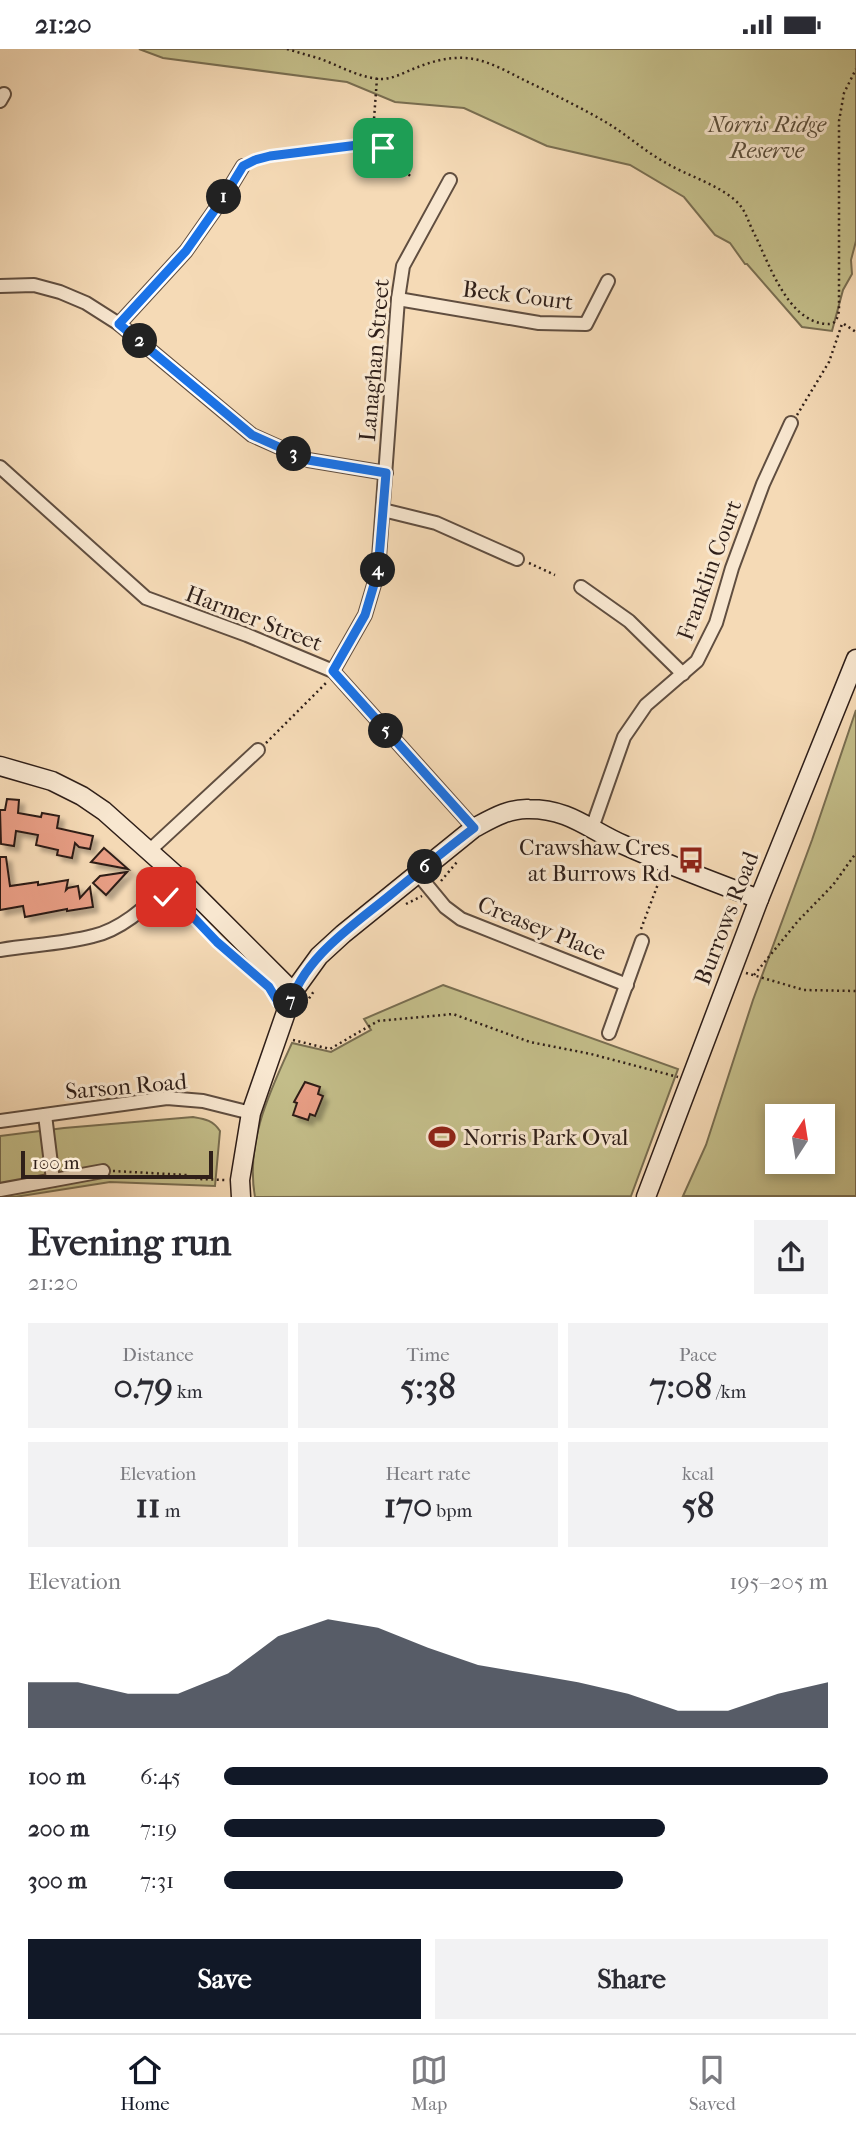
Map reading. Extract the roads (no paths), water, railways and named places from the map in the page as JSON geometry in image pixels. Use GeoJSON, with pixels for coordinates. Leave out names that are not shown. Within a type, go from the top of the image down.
{"type":"FeatureCollection","features":[{"type":"Feature","properties":{"kind":"street"},"geometry":{"type":"LineString","coordinates":[[119,324],[186,251],[243,166]]}},
{"type":"Feature","properties":{"kind":"street","name":"Lanaghan Street"},"geometry":{"type":"LineString","coordinates":[[330,676],[365,615],[378,571],[398,299],[403,267],[450,180]]}},
{"type":"Feature","properties":{"kind":"street","name":"Beck Court"},"geometry":{"type":"LineString","coordinates":[[398,299],[539,323],[586,324],[608,281]]}},
{"type":"Feature","properties":{"kind":"street"},"geometry":{"type":"LineString","coordinates":[[0,286],[34,285],[86,303],[119,324],[252,435],[308,460],[386,473]]}},
{"type":"Feature","properties":{"kind":"street","name":"Franklin Court"},"geometry":{"type":"LineString","coordinates":[[592,828],[624,737],[646,705],[697,661],[716,623],[762,484],[791,423]]}},
{"type":"Feature","properties":{"kind":"street","name":"Harmer Street"},"geometry":{"type":"LineString","coordinates":[[0,467],[145,598],[247,635],[330,676],[474,828]]}},
{"type":"Feature","properties":{"kind":"street"},"geometry":{"type":"LineString","coordinates":[[383,510],[436,523],[520,560]]}},
{"type":"Feature","properties":{"kind":"street"},"geometry":{"type":"LineString","coordinates":[[581,587],[629,621],[683,674]]}},
{"type":"Feature","properties":{"kind":"street","name":"Burrows Road"},"geometry":{"type":"LineString","coordinates":[[646,1196],[856,659]]}},
{"type":"Feature","properties":{"kind":"street"},"geometry":{"type":"LineString","coordinates":[[149,851],[262,746]]}},
{"type":"Feature","properties":{"kind":"street"},"geometry":{"type":"LineString","coordinates":[[0,766],[52,781],[104,811],[178,877],[291,1000]]}},
{"type":"Feature","properties":{"kind":"street"},"geometry":{"type":"LineString","coordinates":[[240,1188],[251,1113],[278,1031],[291,1000],[319,956],[474,828],[497,816],[525,808],[561,813],[578,820],[663,871],[760,899]]}},
{"type":"Feature","properties":{"kind":"street","name":"Creasey Place"},"geometry":{"type":"LineString","coordinates":[[417,873],[445,907],[461,919],[627,985]]}},
{"type":"Feature","properties":{"kind":"street"},"geometry":{"type":"LineString","coordinates":[[0,950],[94,936],[135,915],[178,877]]}},
{"type":"Feature","properties":{"kind":"street","name":"Creasey Place"},"geometry":{"type":"LineString","coordinates":[[610,1033],[641,938]]}},
{"type":"Feature","properties":{"kind":"street","name":"Sarson Road"},"geometry":{"type":"LineString","coordinates":[[0,1121],[167,1098],[203,1101],[251,1113]]}},
{"type":"Feature","properties":{"kind":"street","name":"Sarson Road"},"geometry":{"type":"LineString","coordinates":[[45,1115],[53,1180]]}},
{"type":"Feature","properties":{"kind":"street"},"geometry":{"type":"LineString","coordinates":[[0,1190],[103,1171]]}},
{"type":"Feature","properties":{"kind":"place","name":"Crawshaw Cres at Burrows Rd"},"geometry":{"type":"Point","coordinates":[691,860]}},
{"type":"Feature","properties":{"kind":"place","name":"Norris Park Oval"},"geometry":{"type":"Point","coordinates":[442,1137]}},
{"type":"Feature","properties":{"kind":"park label","name":"Norris Ridge Reserve"},"geometry":{"type":"Point","coordinates":[767,137]}}]}
